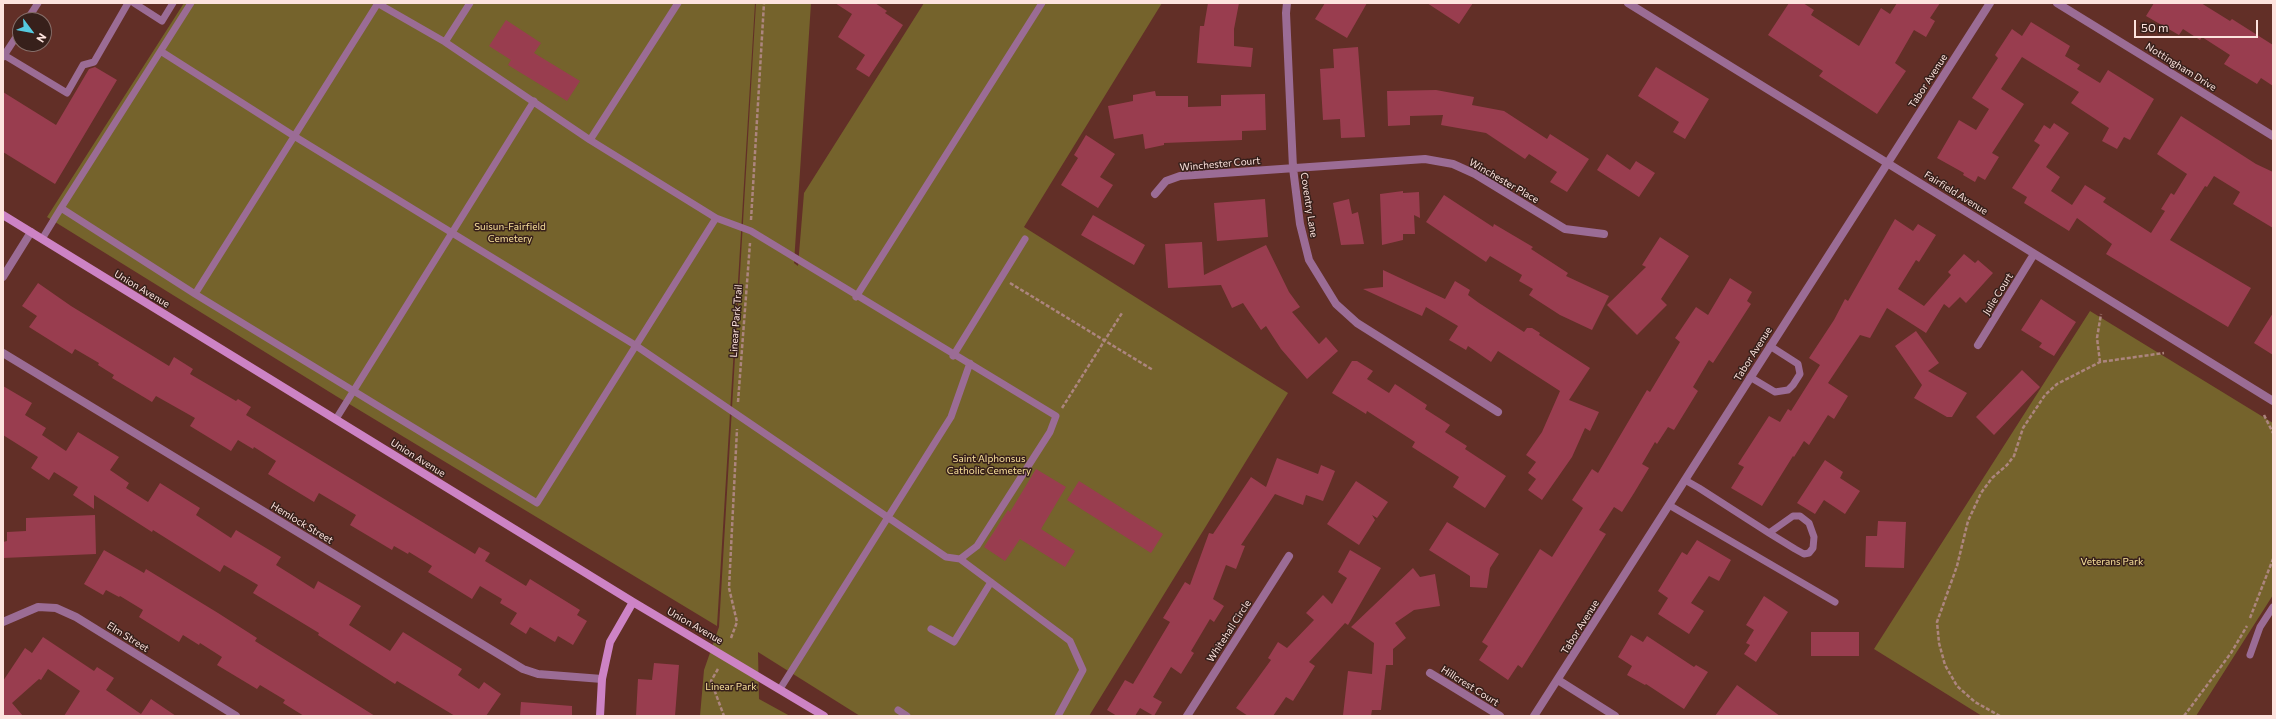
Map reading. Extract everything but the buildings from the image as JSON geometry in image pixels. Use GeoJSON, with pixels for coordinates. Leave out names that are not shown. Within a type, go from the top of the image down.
{"type":"FeatureCollection","features":[{"type":"Feature","properties":{"kind":"street","name":"Coventry Lane"},"geometry":{"type":"LineString","coordinates":[[1287,3],[1286,13],[1294,168],[1300,224],[1309,260],[1336,304],[1357,323],[1498,412]]}},
{"type":"Feature","properties":{"kind":"street","name":"Fairfield Avenue"},"geometry":{"type":"LineString","coordinates":[[1628,3],[2273,401]]}},
{"type":"Feature","properties":{"kind":"street","name":"Tabor Avenue"},"geometry":{"type":"LineString","coordinates":[[1534,716],[1990,3]]}},
{"type":"Feature","properties":{"kind":"street","name":"Nottingham Drive"},"geometry":{"type":"LineString","coordinates":[[2057,3],[2273,136]]}},
{"type":"Feature","properties":{"kind":"street","name":"Winchester Place"},"geometry":{"type":"LineString","coordinates":[[1294,168],[1425,159],[1453,164],[1476,174],[1565,229],[1604,234]]}},
{"type":"Feature","properties":{"kind":"street","name":"Winchester Court"},"geometry":{"type":"LineString","coordinates":[[1155,194],[1166,181],[1180,176],[1294,168]]}},
{"type":"Feature","properties":{"kind":"street","name":"Union Avenue"},"geometry":{"type":"LineString","coordinates":[[3,215],[633,602],[824,716]]}},
{"type":"Feature","properties":{"kind":"street"},"geometry":{"type":"LineString","coordinates":[[3,277],[31,232]]}},
{"type":"Feature","properties":{"kind":"street","name":"Julie Court"},"geometry":{"type":"LineString","coordinates":[[1978,345],[2034,254]]}},
{"type":"Feature","properties":{"kind":"street","name":"Hemlock Street"},"geometry":{"type":"LineString","coordinates":[[3,353],[523,669],[538,674],[602,679]]}},
{"type":"Feature","properties":{"kind":"street","name":"Whitehall Circle"},"geometry":{"type":"LineString","coordinates":[[1187,716],[1289,556]]}},
{"type":"Feature","properties":{"kind":"street"},"geometry":{"type":"LineString","coordinates":[[600,716],[602,679],[610,642],[633,602]]}},
{"type":"Feature","properties":{"kind":"street","name":"Elm Street"},"geometry":{"type":"LineString","coordinates":[[3,622],[38,607],[56,608],[76,617],[236,716]]}},
{"type":"Feature","properties":{"kind":"street","name":"Hillcrest Court"},"geometry":{"type":"LineString","coordinates":[[1430,673],[1500,716]]}},
{"type":"Feature","properties":{"kind":"street"},"geometry":{"type":"LineString","coordinates":[[1558,680],[1615,716]]}},
{"type":"Feature","properties":{"kind":"lane"},"geometry":{"type":"LineString","coordinates":[[32,12],[38,3]]}},
{"type":"Feature","properties":{"kind":"lane"},"geometry":{"type":"LineString","coordinates":[[12,44],[4,56],[67,93],[83,65],[94,62],[128,3]]}},
{"type":"Feature","properties":{"kind":"lane"},"geometry":{"type":"LineString","coordinates":[[134,3],[162,21],[173,3]]}},
{"type":"Feature","properties":{"kind":"lane"},"geometry":{"type":"LineString","coordinates":[[42,239],[162,52],[191,3]]}},
{"type":"Feature","properties":{"kind":"lane"},"geometry":{"type":"LineString","coordinates":[[194,294],[378,3],[445,42],[590,140],[716,218],[751,231],[953,356],[970,363],[1056,416],[1050,432],[977,546],[960,559]]}},
{"type":"Feature","properties":{"kind":"lane"},"geometry":{"type":"LineString","coordinates":[[445,42],[470,3]]}},
{"type":"Feature","properties":{"kind":"lane"},"geometry":{"type":"LineString","coordinates":[[590,140],[678,3]]}},
{"type":"Feature","properties":{"kind":"lane"},"geometry":{"type":"LineString","coordinates":[[856,297],[1042,3]]}},
{"type":"Feature","properties":{"kind":"lane"},"geometry":{"type":"LineString","coordinates":[[162,52],[452,234],[635,345],[946,557],[960,559],[1070,641],[1083,670],[1058,716]]}},
{"type":"Feature","properties":{"kind":"lane"},"geometry":{"type":"LineString","coordinates":[[336,419],[355,391],[534,101]]}},
{"type":"Feature","properties":{"kind":"lane"},"geometry":{"type":"LineString","coordinates":[[61,208],[194,294],[537,503],[716,218]]}},
{"type":"Feature","properties":{"kind":"lane"},"geometry":{"type":"LineString","coordinates":[[953,356],[1025,239]]}},
{"type":"Feature","properties":{"kind":"lane"},"geometry":{"type":"LineString","coordinates":[[1750,378],[1775,392],[1788,390],[1794,385],[1800,374],[1798,364],[1770,346]]}},
{"type":"Feature","properties":{"kind":"lane"},"geometry":{"type":"LineString","coordinates":[[780,689],[951,417],[970,363]]}},
{"type":"Feature","properties":{"kind":"lane"},"geometry":{"type":"LineString","coordinates":[[1685,480],[1769,533],[1804,554],[1809,554],[1813,548],[1814,538],[1809,523],[1800,516],[1793,516],[1769,533]]}},
{"type":"Feature","properties":{"kind":"lane"},"geometry":{"type":"LineString","coordinates":[[1669,505],[1836,602]]}},
{"type":"Feature","properties":{"kind":"lane"},"geometry":{"type":"LineString","coordinates":[[931,629],[954,642],[991,582]]}},
{"type":"Feature","properties":{"kind":"lane"},"geometry":{"type":"LineString","coordinates":[[2250,655],[2260,627],[2273,607]]}},
{"type":"Feature","properties":{"kind":"lane"},"geometry":{"type":"LineString","coordinates":[[898,710],[907,716]]}},
{"type":"Feature","properties":{"kind":"path","name":"Linear Park Trail"},"geometry":{"type":"LineString","coordinates":[[731,638],[737,622],[729,588],[737,414],[751,231],[764,3]]}},
{"type":"Feature","properties":{"kind":"path"},"geometry":{"type":"LineString","coordinates":[[1001,277],[1153,370]]}},
{"type":"Feature","properties":{"kind":"path"},"geometry":{"type":"LineString","coordinates":[[1056,416],[1122,313]]}},
{"type":"Feature","properties":{"kind":"path"},"geometry":{"type":"LineString","coordinates":[[2100,362],[2097,338],[2101,314]]}},
{"type":"Feature","properties":{"kind":"path"},"geometry":{"type":"LineString","coordinates":[[1997,715],[1975,702],[1957,686],[1945,665],[1939,643],[1937,622],[1956,566],[1968,521],[1981,493],[1992,478],[2007,465],[2014,456],[2023,428],[2045,395],[2057,384],[2100,362],[2164,353]]}},
{"type":"Feature","properties":{"kind":"path"},"geometry":{"type":"LineString","coordinates":[[2264,415],[2273,432]]}},
{"type":"Feature","properties":{"kind":"path"},"geometry":{"type":"LineString","coordinates":[[2184,716],[2232,653],[2247,626],[2273,559]]}},
{"type":"Feature","properties":{"kind":"path"},"geometry":{"type":"LineString","coordinates":[[718,669],[712,682],[724,716]]}},
{"type":"Feature","properties":{"kind":"green space","name":"Suisun-Fairfield Cemetery"},"geometry":{"type":"Polygon","coordinates":[[[184,3],[755,3],[717,626],[336,396],[47,217],[184,3]]]}},
{"type":"Feature","properties":{"kind":"green space","name":"Saint Alphonsus Catholic Cemetery"},"geometry":{"type":"Polygon","coordinates":[[[756,3],[811,3],[794,263],[798,266],[804,193],[924,3],[1162,3],[1024,227],[1288,393],[1089,716],[860,716],[758,652],[759,699],[790,716],[700,716],[704,670],[719,627],[756,3]]]}},
{"type":"Feature","properties":{"kind":"green space","name":"Veterans Park"},"geometry":{"type":"Polygon","coordinates":[[[2090,311],[2273,423],[2273,595],[2196,716],[1982,716],[1874,649],[2090,311]]]}},
{"type":"Feature","properties":{"kind":"park label","name":"Linear Park"},"geometry":{"type":"Point","coordinates":[731,687]}}]}
